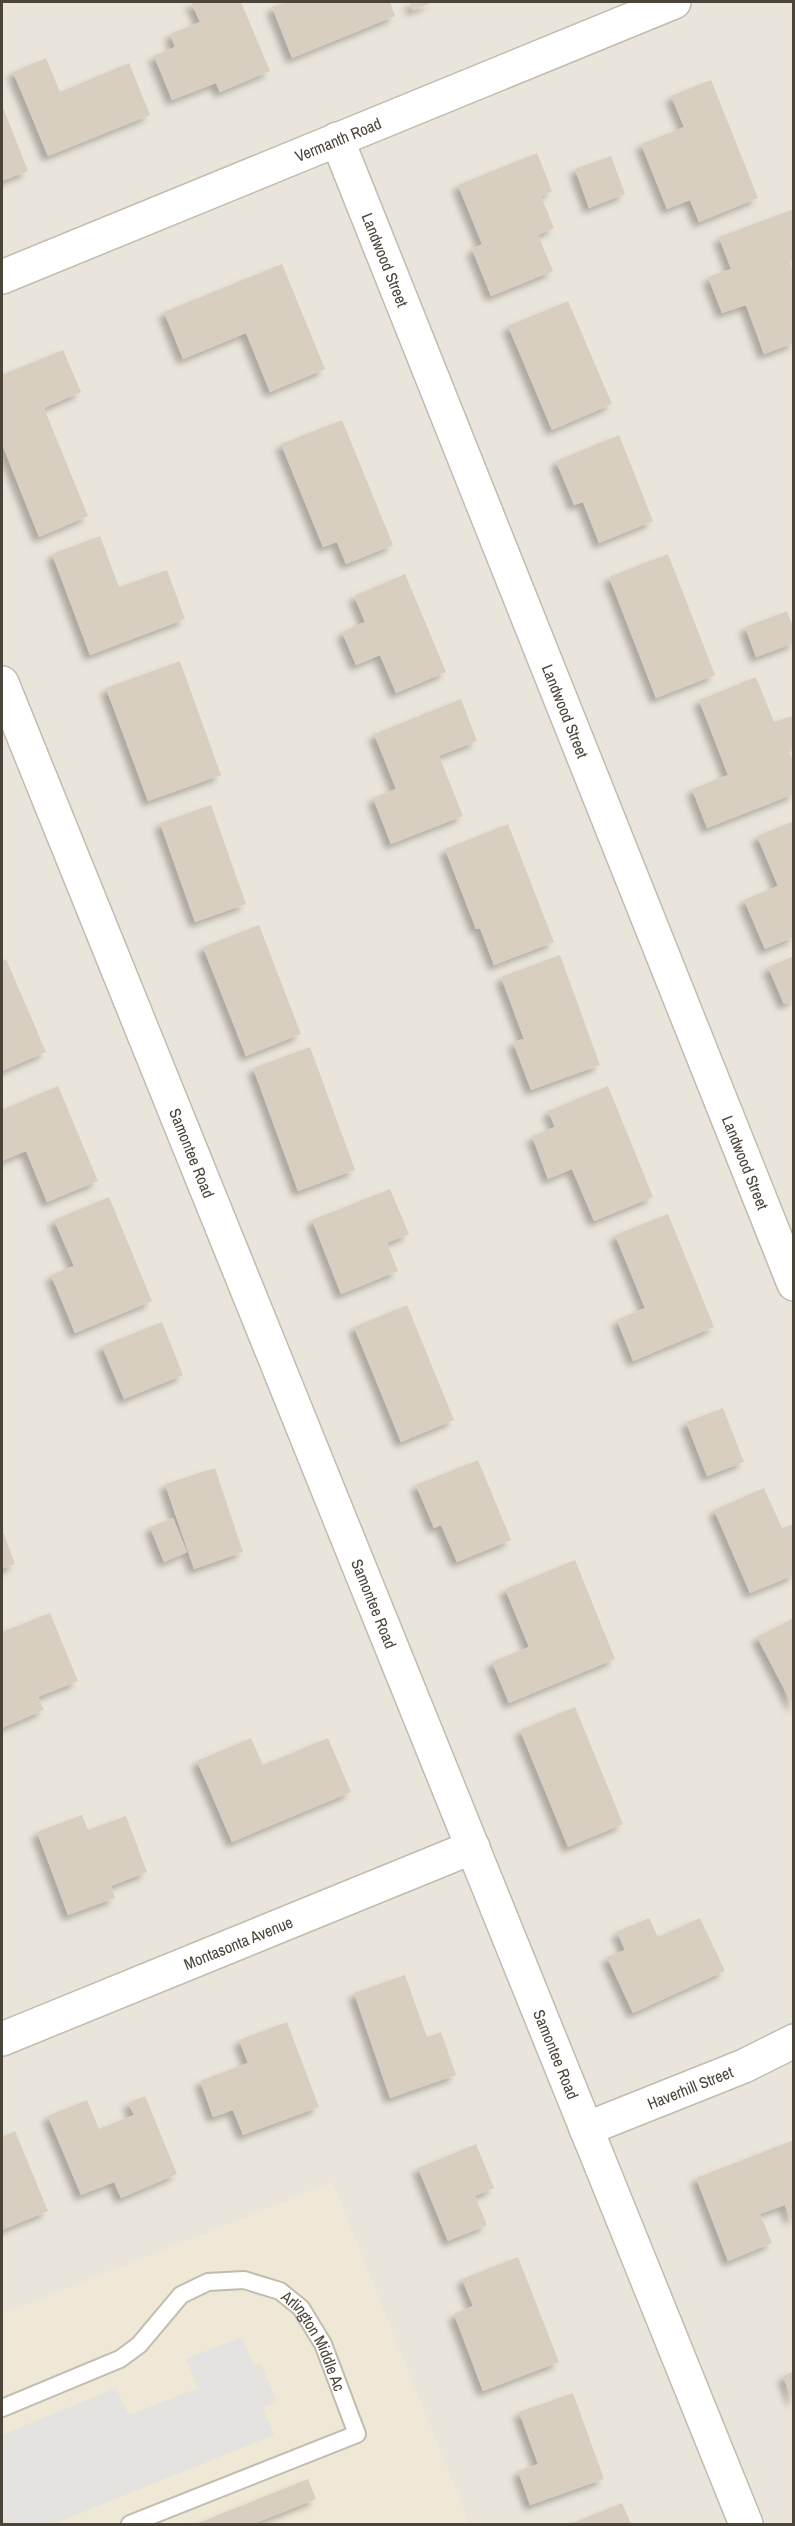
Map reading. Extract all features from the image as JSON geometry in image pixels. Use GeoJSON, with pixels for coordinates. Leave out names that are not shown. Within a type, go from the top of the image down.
{"type":"FeatureCollection","features":[{"type":"Feature","properties":{"kind":"street","name":"Vermanth Road"},"geometry":{"type":"LineString","coordinates":[[2,277],[674,2]]}},
{"type":"Feature","properties":{"kind":"street","name":"Landwood Street"},"geometry":{"type":"LineString","coordinates":[[337,139],[794,1284]]}},
{"type":"Feature","properties":{"kind":"street","name":"Samontee Road"},"geometry":{"type":"LineString","coordinates":[[2,683],[746,2524]]}},
{"type":"Feature","properties":{"kind":"street","name":"Montasonta Avenue"},"geometry":{"type":"LineString","coordinates":[[3,2034],[473,1847]]}},
{"type":"Feature","properties":{"kind":"street","name":"Haverhill Street"},"geometry":{"type":"LineString","coordinates":[[586,2130],[744,2066],[794,2041]]}},
{"type":"Feature","properties":{"kind":"lane","name":"Arlington Middle Ac"},"geometry":{"type":"LineString","coordinates":[[2,2408],[120,2359],[139,2345],[182,2295],[208,2282],[244,2280],[280,2291],[301,2308],[323,2344],[357,2434],[130,2524]]}},
{"type":"Feature","properties":{"kind":"shaded area"},"geometry":{"type":"Polygon","coordinates":[[[793,2],[793,2524],[469,2524],[332,2183],[2,2315],[2,3],[793,2]]]}},
{"type":"Feature","properties":{"kind":"shaded area"},"geometry":{"type":"Polygon","coordinates":[[[332,2183],[469,2524],[2,2524],[2,2315],[332,2183]]]}},
{"type":"Feature","properties":{"kind":"shaded area"},"geometry":{"type":"Polygon","coordinates":[[[242,2337],[254,2366],[261,2364],[277,2402],[263,2407],[274,2435],[53,2524],[2,2524],[2,2435],[116,2388],[129,2415],[198,2388],[186,2359],[242,2337]]]}},
{"type":"Feature","properties":{"kind":"building"},"geometry":{"type":"Polygon","coordinates":[[[191,2],[241,2],[270,71],[220,92],[216,83],[172,100],[154,56],[175,47],[170,34],[200,22],[191,2]]]}},
{"type":"Feature","properties":{"kind":"building"},"geometry":{"type":"Polygon","coordinates":[[[286,2],[390,2],[395,16],[292,58],[272,7],[286,2]]]}},
{"type":"Feature","properties":{"kind":"building"},"geometry":{"type":"Polygon","coordinates":[[[409,2],[434,2],[413,10],[409,2]]]}},
{"type":"Feature","properties":{"kind":"building"},"geometry":{"type":"Polygon","coordinates":[[[46,58],[60,92],[129,63],[150,115],[48,156],[13,72],[46,58]]]}},
{"type":"Feature","properties":{"kind":"building"},"geometry":{"type":"Polygon","coordinates":[[[711,80],[758,198],[699,222],[690,200],[667,209],[641,144],[684,127],[671,96],[711,80]]]}},
{"type":"Feature","properties":{"kind":"building"},"geometry":{"type":"Polygon","coordinates":[[[2,105],[28,171],[2,181],[2,105]]]}},
{"type":"Feature","properties":{"kind":"building"},"geometry":{"type":"Polygon","coordinates":[[[537,153],[552,191],[541,196],[554,228],[538,235],[553,271],[491,296],[472,249],[482,244],[458,185],[537,153]]]}},
{"type":"Feature","properties":{"kind":"building"},"geometry":{"type":"Polygon","coordinates":[[[611,156],[625,194],[589,208],[575,169],[611,156]]]}},
{"type":"Feature","properties":{"kind":"building"},"geometry":{"type":"Polygon","coordinates":[[[794,209],[794,259],[789,261],[794,273],[794,343],[764,354],[746,305],[722,313],[708,277],[731,269],[719,237],[794,209]]]}},
{"type":"Feature","properties":{"kind":"building"},"geometry":{"type":"Polygon","coordinates":[[[282,264],[325,369],[270,392],[246,333],[183,359],[164,312],[282,264]]]}},
{"type":"Feature","properties":{"kind":"building"},"geometry":{"type":"Polygon","coordinates":[[[568,301],[612,404],[552,430],[508,326],[568,301]]]}},
{"type":"Feature","properties":{"kind":"building"},"geometry":{"type":"Polygon","coordinates":[[[63,350],[81,392],[44,408],[88,516],[39,537],[2,444],[2,375],[63,350]]]}},
{"type":"Feature","properties":{"kind":"building"},"geometry":{"type":"Polygon","coordinates":[[[342,420],[393,545],[346,564],[337,542],[323,547],[281,444],[342,420]]]}},
{"type":"Feature","properties":{"kind":"building"},"geometry":{"type":"Polygon","coordinates":[[[619,435],[653,521],[599,543],[583,502],[574,505],[556,461],[619,435]]]}},
{"type":"Feature","properties":{"kind":"building"},"geometry":{"type":"Polygon","coordinates":[[[100,536],[119,587],[167,570],[185,619],[90,655],[52,554],[100,536]]]}},
{"type":"Feature","properties":{"kind":"building"},"geometry":{"type":"Polygon","coordinates":[[[668,554],[715,675],[656,698],[609,577],[668,554]]]}},
{"type":"Feature","properties":{"kind":"building"},"geometry":{"type":"Polygon","coordinates":[[[405,574],[446,672],[396,693],[380,655],[356,665],[342,632],[365,622],[354,596],[405,574]]]}},
{"type":"Feature","properties":{"kind":"building"},"geometry":{"type":"Polygon","coordinates":[[[787,611],[794,629],[794,643],[756,657],[745,627],[787,611]]]}},
{"type":"Feature","properties":{"kind":"building"},"geometry":{"type":"Polygon","coordinates":[[[180,661],[221,775],[148,801],[106,688],[180,661]]]}},
{"type":"Feature","properties":{"kind":"building"},"geometry":{"type":"Polygon","coordinates":[[[756,677],[774,722],[791,716],[794,721],[794,748],[788,750],[794,762],[794,794],[707,828],[692,789],[728,775],[699,700],[756,677]]]}},
{"type":"Feature","properties":{"kind":"building"},"geometry":{"type":"Polygon","coordinates":[[[461,699],[477,741],[439,756],[463,816],[391,844],[373,798],[396,789],[374,734],[461,699]]]}},
{"type":"Feature","properties":{"kind":"building"},"geometry":{"type":"Polygon","coordinates":[[[211,805],[246,904],[195,922],[160,823],[211,805]]]}},
{"type":"Feature","properties":{"kind":"building"},"geometry":{"type":"Polygon","coordinates":[[[794,821],[794,937],[765,949],[744,900],[778,886],[757,836],[794,821]]]}},
{"type":"Feature","properties":{"kind":"building"},"geometry":{"type":"Polygon","coordinates":[[[508,824],[554,942],[494,965],[480,928],[476,929],[445,849],[508,824]]]}},
{"type":"Feature","properties":{"kind":"building"},"geometry":{"type":"Polygon","coordinates":[[[259,925],[301,1034],[246,1056],[203,947],[259,925]]]}},
{"type":"Feature","properties":{"kind":"building"},"geometry":{"type":"Polygon","coordinates":[[[560,955],[600,1065],[531,1090],[513,1042],[524,1039],[501,977],[560,955]]]}},
{"type":"Feature","properties":{"kind":"building"},"geometry":{"type":"Polygon","coordinates":[[[794,956],[794,1000],[784,1004],[768,967],[794,956]]]}},
{"type":"Feature","properties":{"kind":"building"},"geometry":{"type":"Polygon","coordinates":[[[6,959],[46,1052],[2,1071],[2,961],[6,959]]]}},
{"type":"Feature","properties":{"kind":"building"},"geometry":{"type":"Polygon","coordinates":[[[310,1047],[355,1170],[298,1191],[253,1068],[310,1047]]]}},
{"type":"Feature","properties":{"kind":"building"},"geometry":{"type":"Polygon","coordinates":[[[58,1086],[98,1181],[47,1202],[26,1151],[2,1161],[2,1110],[58,1086]]]}},
{"type":"Feature","properties":{"kind":"building"},"geometry":{"type":"Polygon","coordinates":[[[608,1086],[653,1197],[594,1221],[572,1169],[548,1179],[532,1136],[555,1127],[548,1111],[608,1086]]]}},
{"type":"Feature","properties":{"kind":"building"},"geometry":{"type":"Polygon","coordinates":[[[390,1189],[409,1234],[387,1243],[398,1271],[341,1294],[312,1220],[390,1189]]]}},
{"type":"Feature","properties":{"kind":"building"},"geometry":{"type":"Polygon","coordinates":[[[109,1197],[152,1301],[75,1333],[51,1275],[74,1266],[54,1220],[109,1197]]]}},
{"type":"Feature","properties":{"kind":"building"},"geometry":{"type":"Polygon","coordinates":[[[668,1214],[714,1327],[633,1361],[617,1320],[645,1308],[615,1235],[668,1214]]]}},
{"type":"Feature","properties":{"kind":"building"},"geometry":{"type":"Polygon","coordinates":[[[407,1305],[454,1420],[401,1442],[354,1327],[407,1305]]]}},
{"type":"Feature","properties":{"kind":"building"},"geometry":{"type":"Polygon","coordinates":[[[162,1322],[183,1375],[124,1399],[102,1346],[162,1322]]]}},
{"type":"Feature","properties":{"kind":"building"},"geometry":{"type":"Polygon","coordinates":[[[723,1408],[744,1462],[707,1476],[686,1422],[723,1408]]]}},
{"type":"Feature","properties":{"kind":"building"},"geometry":{"type":"Polygon","coordinates":[[[478,1460],[511,1540],[457,1562],[441,1525],[434,1528],[416,1485],[478,1460]]]}},
{"type":"Feature","properties":{"kind":"building"},"geometry":{"type":"Polygon","coordinates":[[[215,1468],[243,1552],[194,1569],[165,1484],[215,1468]]]}},
{"type":"Feature","properties":{"kind":"building"},"geometry":{"type":"Polygon","coordinates":[[[764,1488],[782,1528],[794,1524],[794,1575],[750,1593],[714,1510],[764,1488]]]}},
{"type":"Feature","properties":{"kind":"building"},"geometry":{"type":"Polygon","coordinates":[[[173,1518],[187,1552],[164,1562],[150,1527],[173,1518]]]}},
{"type":"Feature","properties":{"kind":"building"},"geometry":{"type":"Polygon","coordinates":[[[2,1529],[15,1564],[2,1569],[2,1529]]]}},
{"type":"Feature","properties":{"kind":"building"},"geometry":{"type":"Polygon","coordinates":[[[575,1560],[615,1659],[509,1703],[492,1662],[529,1647],[505,1589],[575,1560]]]}},
{"type":"Feature","properties":{"kind":"building"},"geometry":{"type":"Polygon","coordinates":[[[50,1613],[78,1681],[38,1697],[44,1710],[2,1728],[2,1632],[50,1613]]]}},
{"type":"Feature","properties":{"kind":"building"},"geometry":{"type":"Polygon","coordinates":[[[794,1618],[794,1708],[757,1637],[794,1618]]]}},
{"type":"Feature","properties":{"kind":"building"},"geometry":{"type":"Polygon","coordinates":[[[575,1707],[623,1824],[568,1847],[520,1730],[575,1707]]]}},
{"type":"Feature","properties":{"kind":"building"},"geometry":{"type":"Polygon","coordinates":[[[251,1738],[263,1765],[328,1738],[351,1792],[232,1842],[197,1761],[251,1738]]]}},
{"type":"Feature","properties":{"kind":"building"},"geometry":{"type":"Polygon","coordinates":[[[82,1815],[88,1830],[126,1816],[147,1872],[111,1886],[115,1898],[68,1915],[37,1832],[82,1815]]]}},
{"type":"Feature","properties":{"kind":"building"},"geometry":{"type":"Polygon","coordinates":[[[649,1918],[658,1937],[700,1918],[725,1971],[633,2013],[607,1957],[625,1950],[617,1932],[649,1918]]]}},
{"type":"Feature","properties":{"kind":"building"},"geometry":{"type":"Polygon","coordinates":[[[405,1975],[427,2037],[441,2032],[456,2075],[390,2098],[354,1993],[405,1975]]]}},
{"type":"Feature","properties":{"kind":"building"},"geometry":{"type":"Polygon","coordinates":[[[287,2022],[319,2107],[243,2135],[233,2110],[213,2117],[200,2081],[248,2063],[239,2040],[287,2022]]]}},
{"type":"Feature","properties":{"kind":"building"},"geometry":{"type":"Polygon","coordinates":[[[145,2096],[177,2174],[121,2198],[114,2182],[81,2195],[48,2116],[87,2100],[99,2129],[134,2115],[128,2103],[145,2096]]]}},
{"type":"Feature","properties":{"kind":"building"},"geometry":{"type":"Polygon","coordinates":[[[15,2131],[48,2211],[2,2230],[2,2137],[15,2131]]]}},
{"type":"Feature","properties":{"kind":"building"},"geometry":{"type":"Polygon","coordinates":[[[794,2140],[794,2218],[790,2219],[785,2205],[760,2214],[772,2243],[728,2261],[696,2178],[794,2140]]]}},
{"type":"Feature","properties":{"kind":"building"},"geometry":{"type":"Polygon","coordinates":[[[476,2144],[494,2188],[475,2196],[487,2225],[448,2241],[418,2168],[476,2144]]]}},
{"type":"Feature","properties":{"kind":"building"},"geometry":{"type":"Polygon","coordinates":[[[518,2257],[559,2362],[483,2391],[454,2314],[473,2306],[462,2279],[518,2257]]]}},
{"type":"Feature","properties":{"kind":"building"},"geometry":{"type":"Polygon","coordinates":[[[794,2371],[794,2402],[793,2402],[783,2376],[794,2371]]]}},
{"type":"Feature","properties":{"kind":"building"},"geometry":{"type":"Polygon","coordinates":[[[573,2393],[604,2479],[530,2505],[518,2471],[538,2464],[519,2412],[573,2393]]]}},
{"type":"Feature","properties":{"kind":"building"},"geometry":{"type":"Polygon","coordinates":[[[308,2479],[316,2499],[253,2524],[196,2524],[308,2479]]]}},
{"type":"Feature","properties":{"kind":"building"},"geometry":{"type":"Polygon","coordinates":[[[622,2503],[631,2524],[570,2524],[622,2503]]]}}]}
